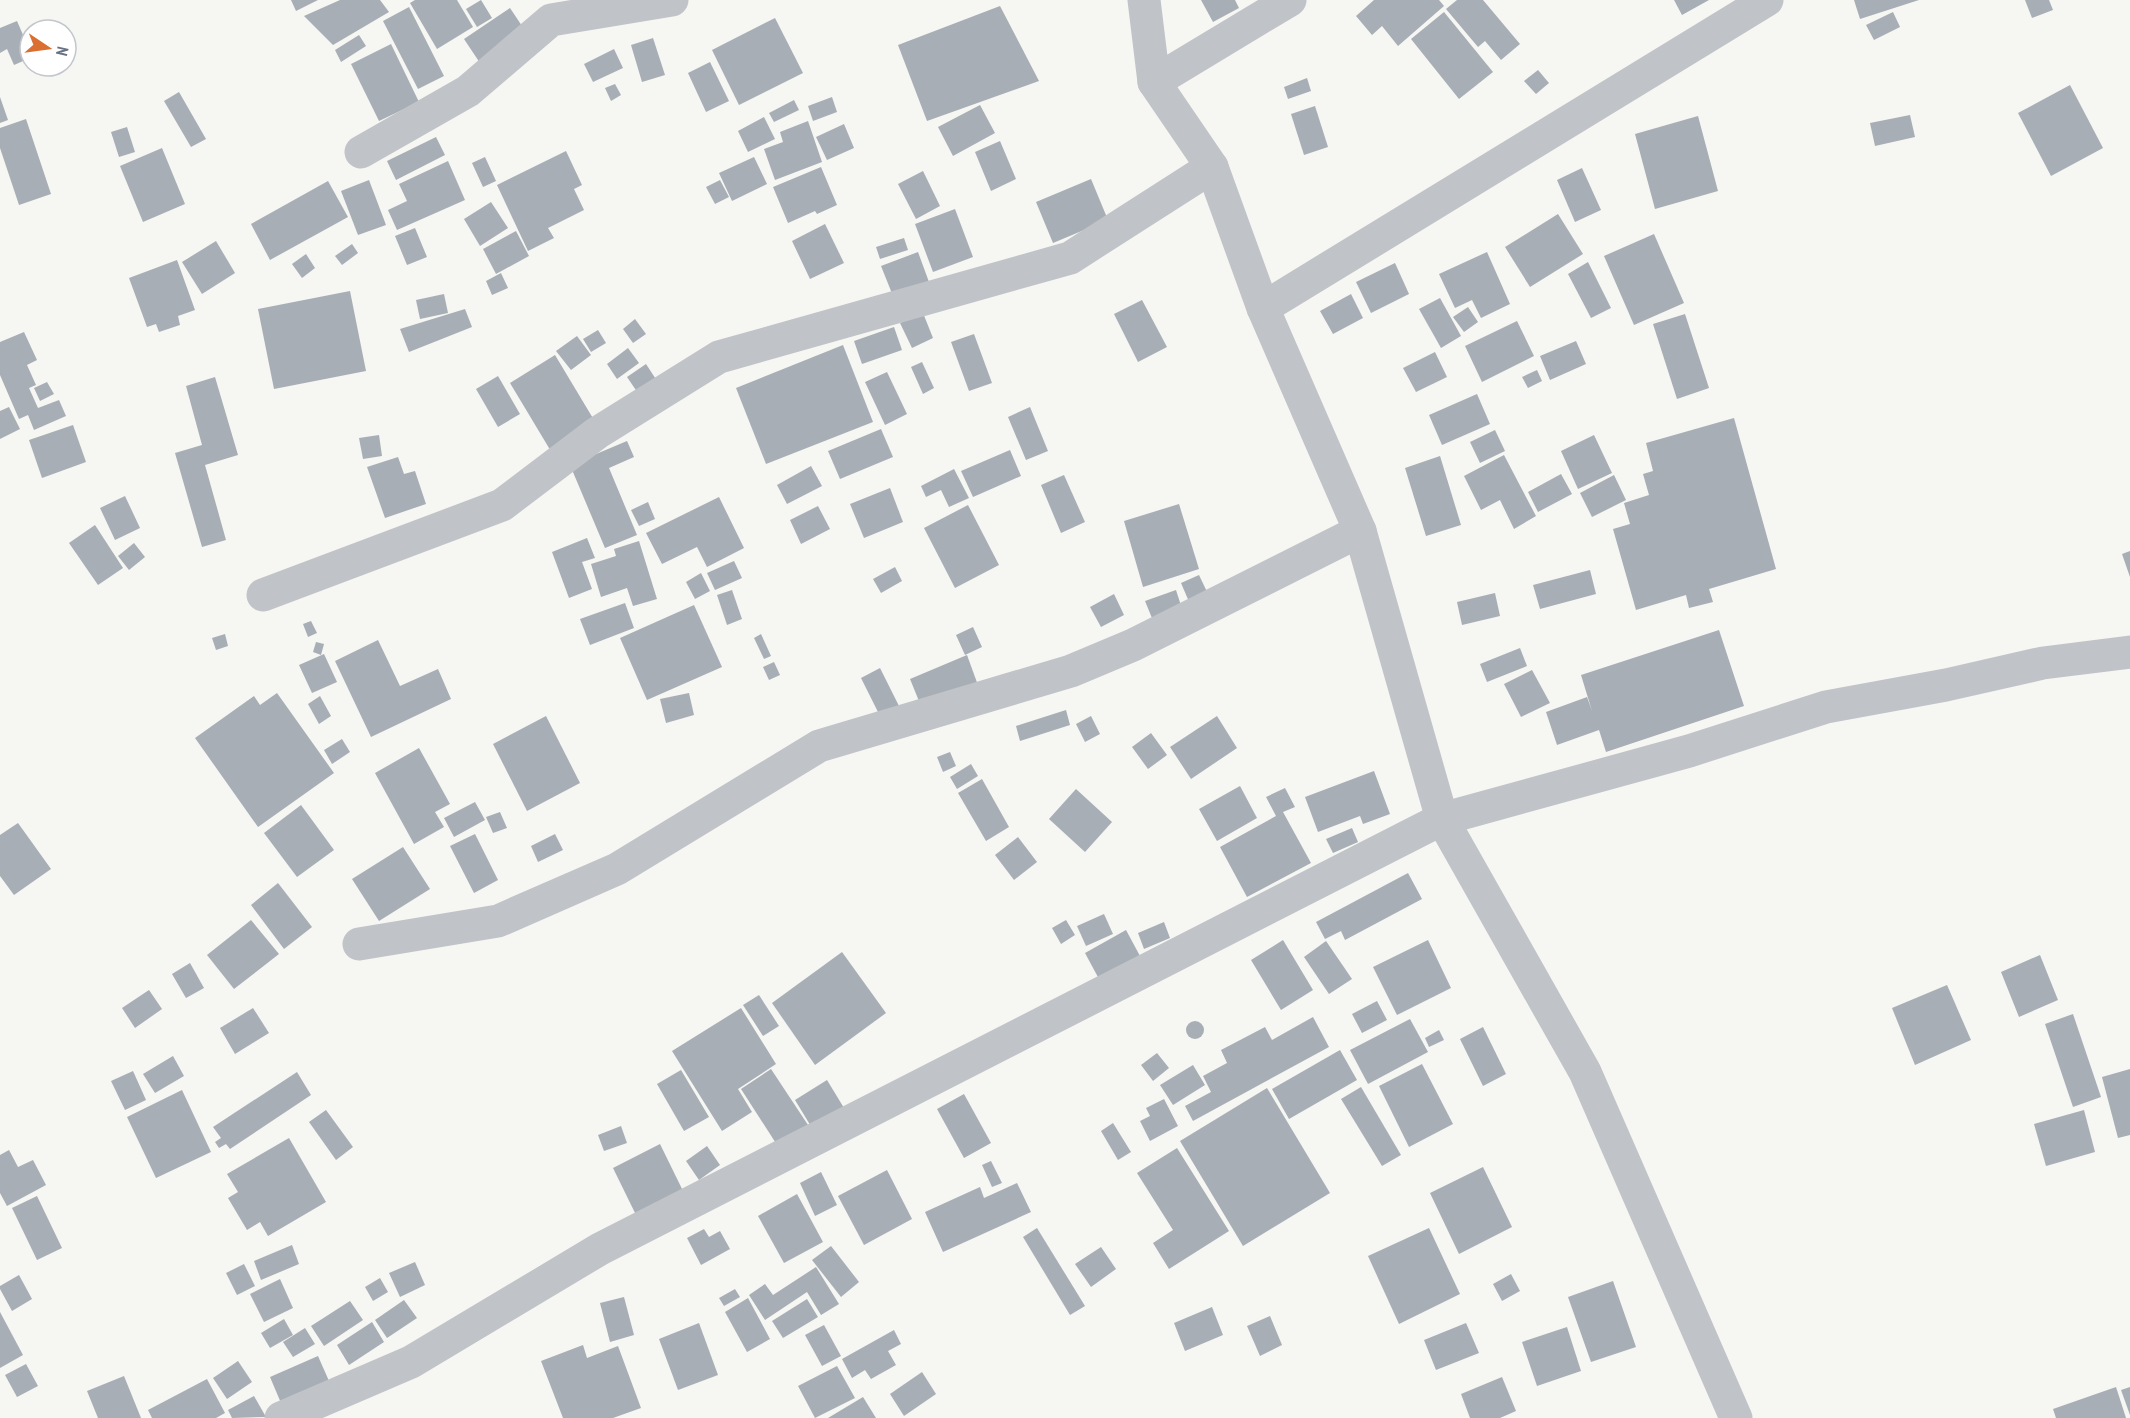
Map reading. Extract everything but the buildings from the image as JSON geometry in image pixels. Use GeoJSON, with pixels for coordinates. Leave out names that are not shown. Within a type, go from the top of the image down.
{"type":"FeatureCollection","features":[{"type":"Feature","properties":{"kind":"street"},"geometry":{"type":"LineString","coordinates":[[361,152],[468,91],[547,10],[672,0]]}},
{"type":"Feature","properties":{"kind":"street"},"geometry":{"type":"LineString","coordinates":[[1144,0],[1154,82],[1212,167],[1263,308],[1360,531],[1442,819],[1585,1072],[1736,1418]]}},
{"type":"Feature","properties":{"kind":"street"},"geometry":{"type":"LineString","coordinates":[[1154,82],[1290,0]]}},
{"type":"Feature","properties":{"kind":"street"},"geometry":{"type":"LineString","coordinates":[[1263,308],[1767,0]]}},
{"type":"Feature","properties":{"kind":"street"},"geometry":{"type":"LineString","coordinates":[[264,595],[501,505],[597,433],[719,357],[1070,258],[1212,167]]}},
{"type":"Feature","properties":{"kind":"street"},"geometry":{"type":"LineString","coordinates":[[359,944],[498,921],[617,869],[819,746],[1071,671],[1132,645],[1360,531]]}},
{"type":"Feature","properties":{"kind":"street"},"geometry":{"type":"LineString","coordinates":[[281,1418],[411,1362],[600,1249],[1442,819],[1689,751],[1826,707],[1946,685],[2043,663],[2130,652]]}}]}
